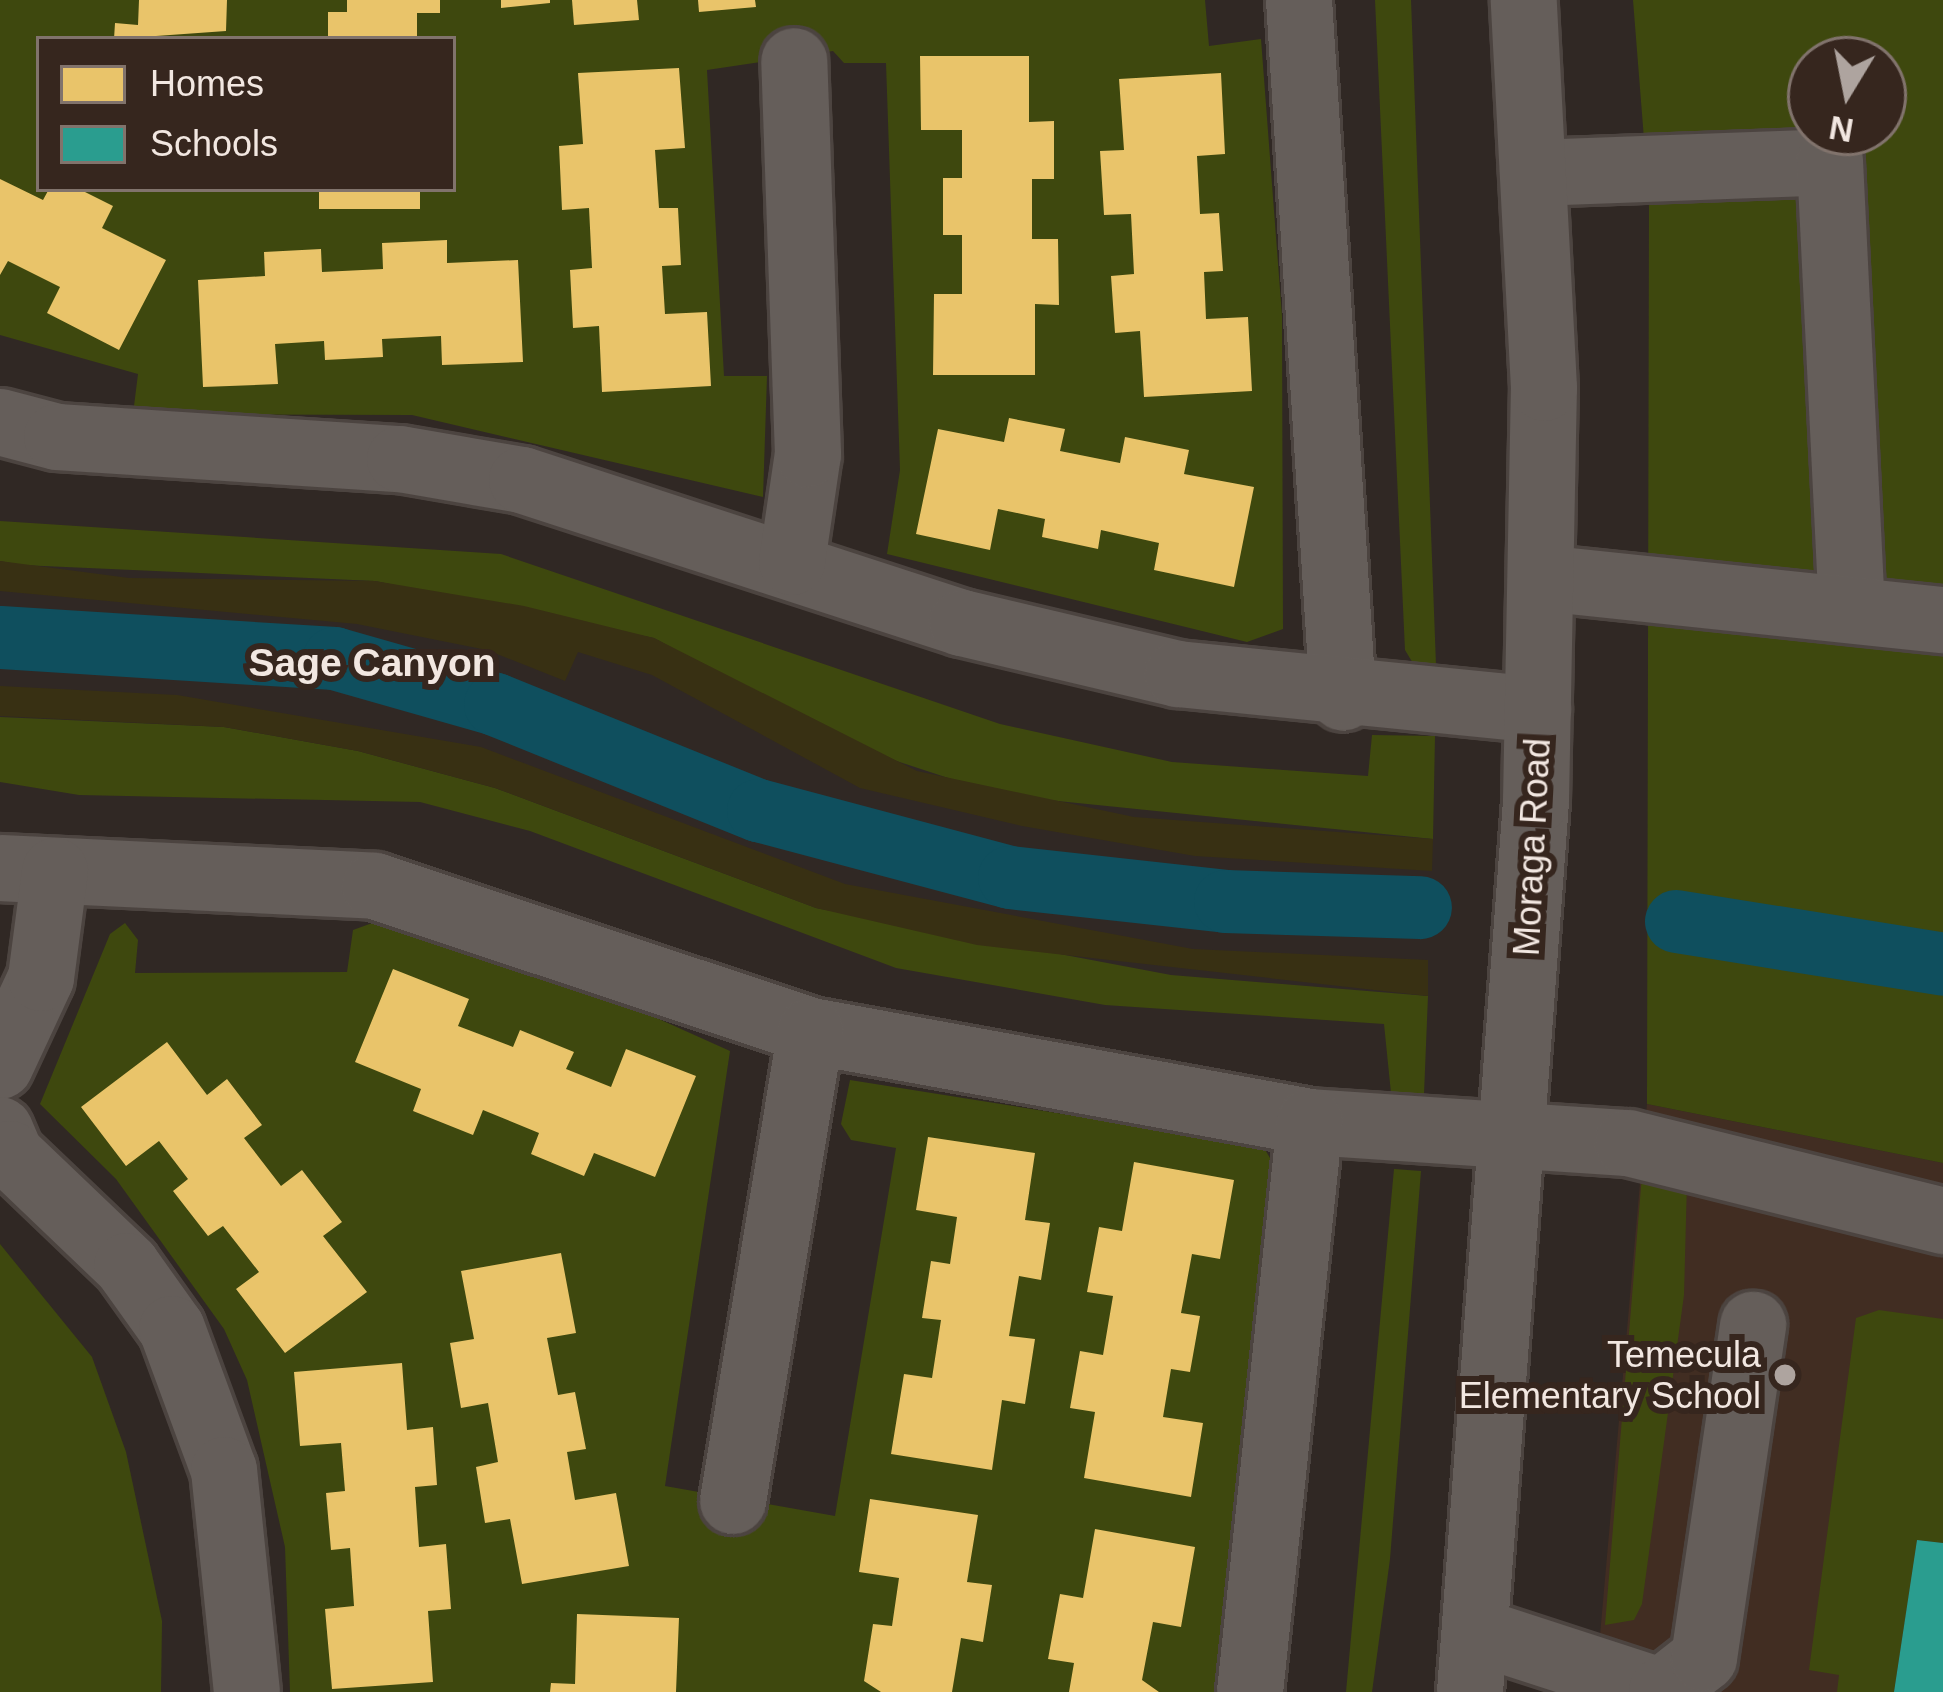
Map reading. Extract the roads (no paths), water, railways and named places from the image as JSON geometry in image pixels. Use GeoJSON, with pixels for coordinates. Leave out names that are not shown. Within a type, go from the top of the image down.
{"type":"FeatureCollection","features":[{"type":"Feature","properties":{"kind":"street"},"geometry":{"type":"LineString","coordinates":[[1298,0],[1343,698]]}},
{"type":"Feature","properties":{"kind":"street","name":"Moraga Road"},"geometry":{"type":"LineString","coordinates":[[1474,1662],[1518,1132],[1538,710],[1541,578],[1533,173],[1524,0]]}},
{"type":"Feature","properties":{"kind":"street"},"geometry":{"type":"LineString","coordinates":[[792,562],[808,454],[794,61]]}},
{"type":"Feature","properties":{"kind":"street"},"geometry":{"type":"LineString","coordinates":[[1533,173],[1830,162],[1852,606]]}},
{"type":"Feature","properties":{"kind":"street"},"geometry":{"type":"LineString","coordinates":[[0,422],[206,453],[400,459],[523,480],[792,562],[962,622],[1178,674],[1343,698],[1538,710]]}},
{"type":"Feature","properties":{"kind":"street"},"geometry":{"type":"LineString","coordinates":[[1541,578],[1852,606],[1943,620]]}},
{"type":"Feature","properties":{"kind":"street"},"geometry":{"type":"LineString","coordinates":[[0,1066],[41,978],[28,869],[271,872],[376,886],[811,1031],[1310,1122],[1628,1142],[1943,1221]]}},
{"type":"Feature","properties":{"kind":"street"},"geometry":{"type":"LineString","coordinates":[[733,1501],[811,1031]]}},
{"type":"Feature","properties":{"kind":"street"},"geometry":{"type":"LineString","coordinates":[[1250,1692],[1310,1122]]}},
{"type":"Feature","properties":{"kind":"street"},"geometry":{"type":"LineString","coordinates":[[0,1130],[10,1154],[128,1266],[181,1350],[224,1470],[247,1692]]}},
{"type":"Feature","properties":{"kind":"street"},"geometry":{"type":"LineString","coordinates":[[1474,1662],[1662,1692],[1704,1658],[1753,1325]]}},
{"type":"Feature","properties":{"kind":"waterway"},"geometry":{"type":"LineString","coordinates":[[0,637],[334,658],[495,704],[758,810],[1009,877],[1225,901],[1420,907]]}},
{"type":"Feature","properties":{"kind":"waterway"},"geometry":{"type":"LineString","coordinates":[[1676,921],[1943,964]]}},
{"type":"Feature","properties":{"kind":"place","name":"Temecula Elementary School"},"geometry":{"type":"Point","coordinates":[1785,1375]}},
{"type":"Feature","properties":{"kind":"district","name":"Sage Canyon"},"geometry":{"type":"Point","coordinates":[372,663]}}]}
